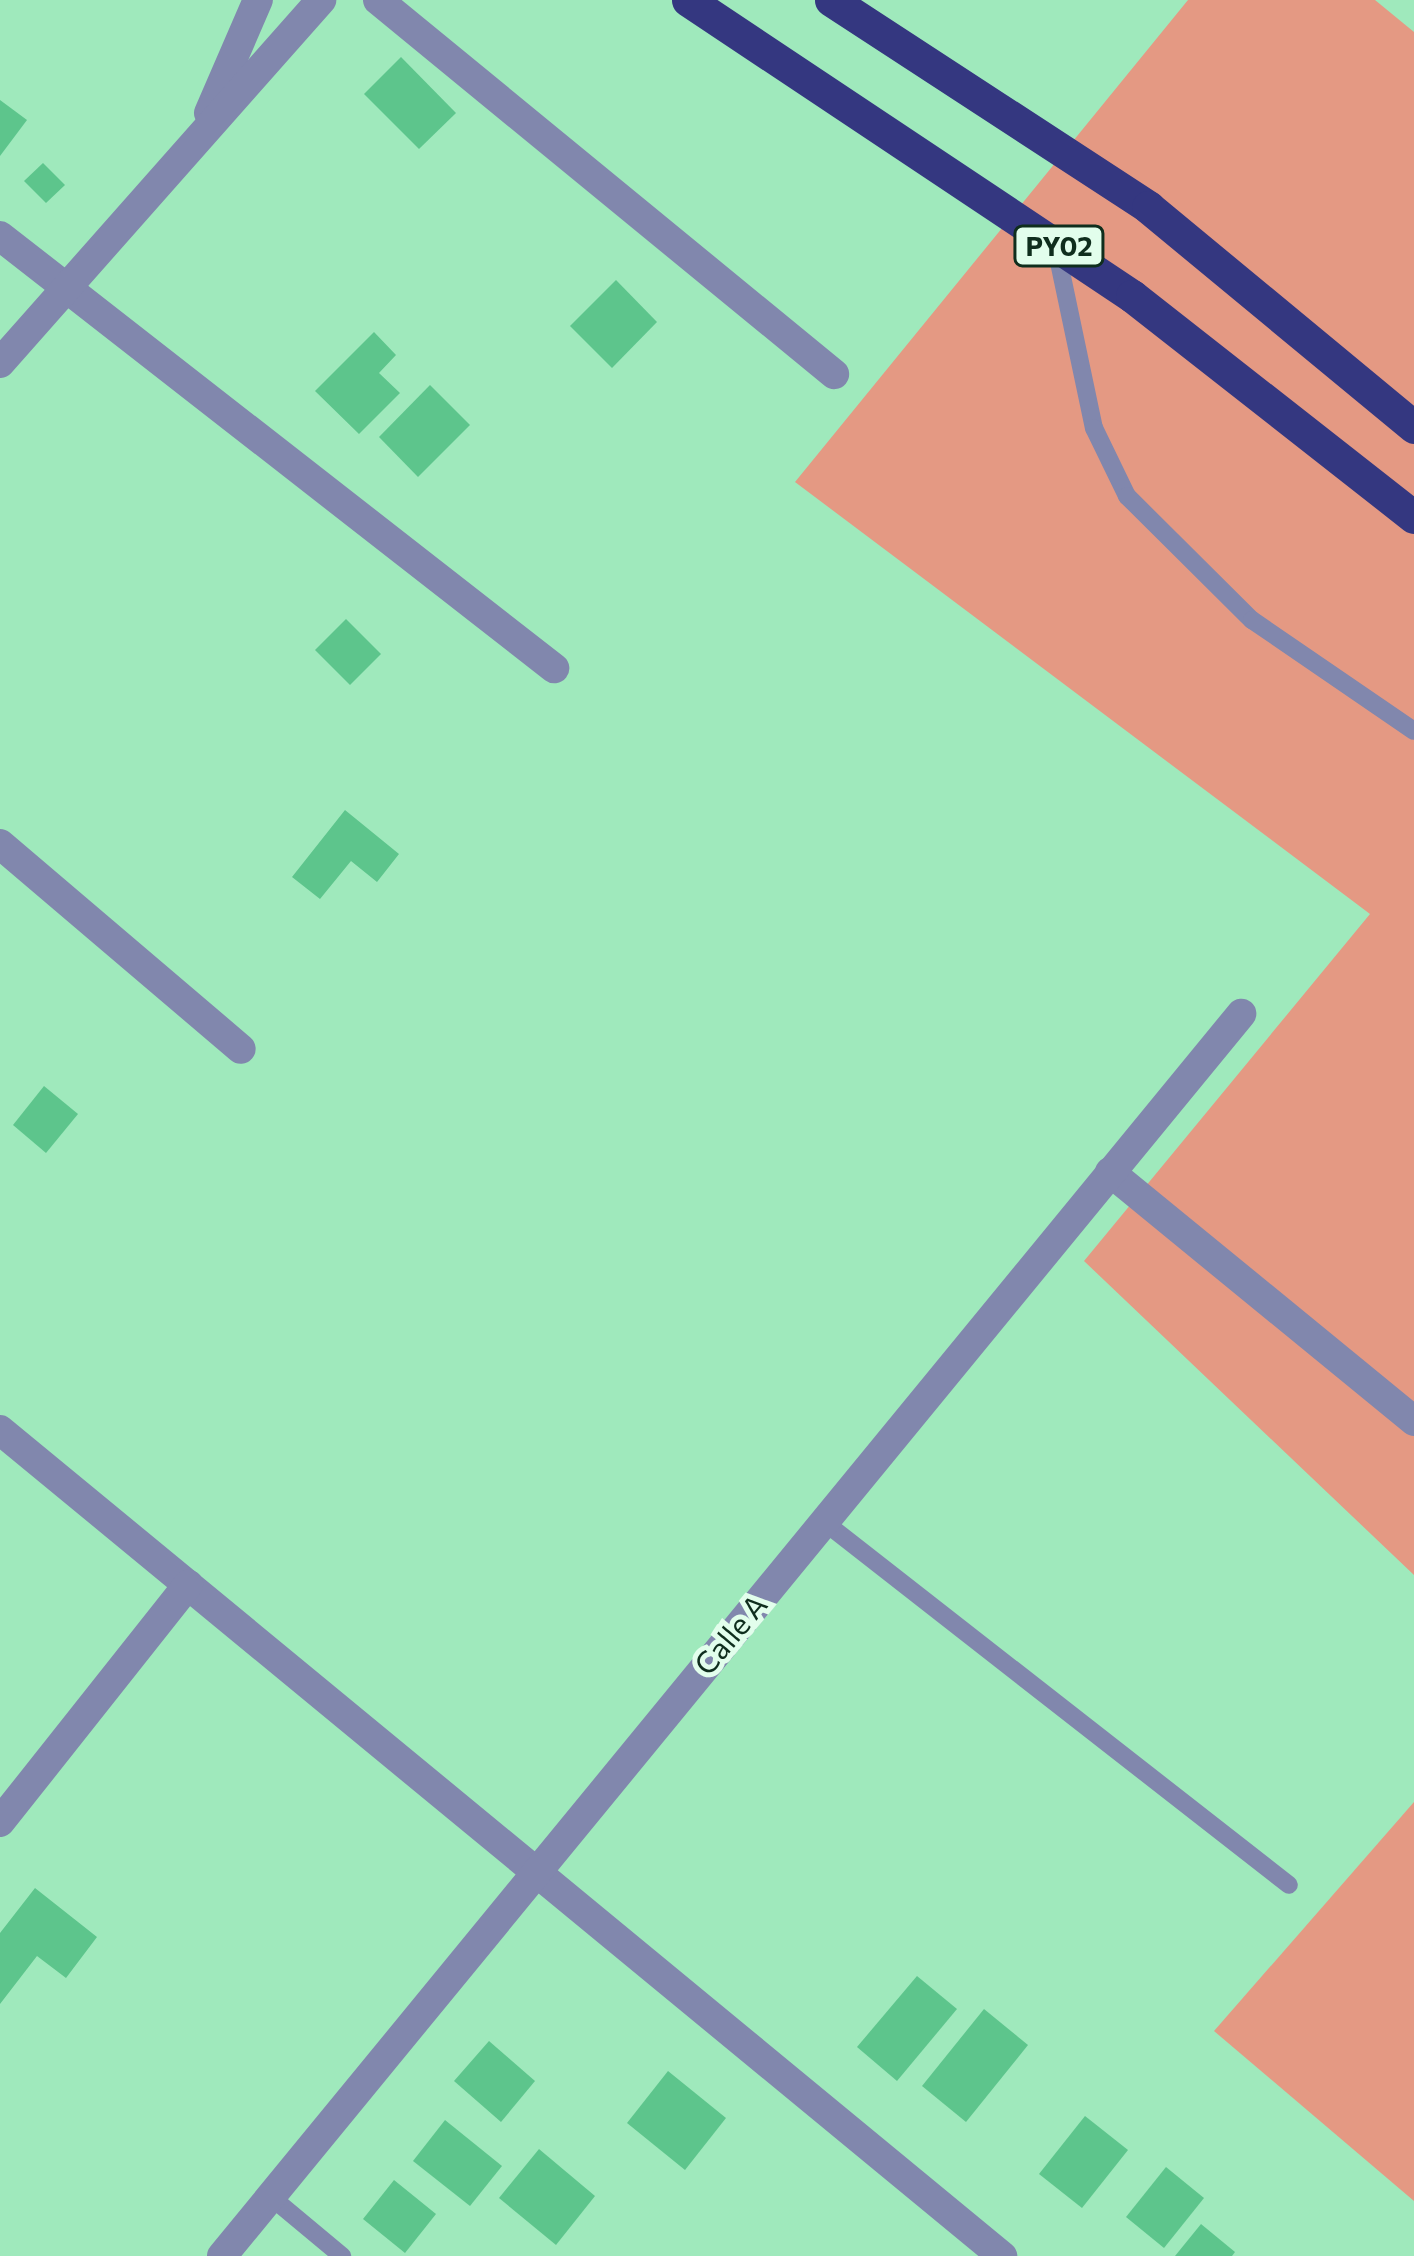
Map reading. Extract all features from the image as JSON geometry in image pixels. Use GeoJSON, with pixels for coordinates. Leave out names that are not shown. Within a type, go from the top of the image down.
{"type":"FeatureCollection","features":[{"type":"Feature","properties":{"kind":"highway","name":"PY02"},"geometry":{"type":"LineString","coordinates":[[688,0],[1055,244],[1414,517]]}},
{"type":"Feature","properties":{"kind":"highway","name":"PY02"},"geometry":{"type":"LineString","coordinates":[[831,0],[1148,207],[1414,427]]}},
{"type":"Feature","properties":{"kind":"highway"},"geometry":{"type":"LineString","coordinates":[[1374,394],[1414,402]]}},
{"type":"Feature","properties":{"kind":"street"},"geometry":{"type":"LineString","coordinates":[[200,135],[258,0]]}},
{"type":"Feature","properties":{"kind":"street"},"geometry":{"type":"LineString","coordinates":[[0,364],[321,0]]}},
{"type":"Feature","properties":{"kind":"street"},"geometry":{"type":"LineString","coordinates":[[378,0],[834,374]]}},
{"type":"Feature","properties":{"kind":"street"},"geometry":{"type":"LineString","coordinates":[[0,236],[554,668]]}},
{"type":"Feature","properties":{"kind":"street"},"geometry":{"type":"LineString","coordinates":[[0,844],[242,1049]]}},
{"type":"Feature","properties":{"kind":"street","name":"Calle A"},"geometry":{"type":"LineString","coordinates":[[222,2256],[1241,1014]]}},
{"type":"Feature","properties":{"kind":"street"},"geometry":{"type":"LineString","coordinates":[[1110,1172],[1414,1421]]}},
{"type":"Feature","properties":{"kind":"street"},"geometry":{"type":"LineString","coordinates":[[0,1430],[1002,2256]]}},
{"type":"Feature","properties":{"kind":"street"},"geometry":{"type":"LineString","coordinates":[[0,1822],[188,1585]]}},
{"type":"Feature","properties":{"kind":"lane"},"geometry":{"type":"LineString","coordinates":[[1055,244],[1094,428],[1126,496],[1252,620],[1414,731]]}},
{"type":"Feature","properties":{"kind":"lane"},"geometry":{"type":"LineString","coordinates":[[823,1521],[1289,1885]]}},
{"type":"Feature","properties":{"kind":"lane"},"geometry":{"type":"LineString","coordinates":[[271,2197],[342,2256]]}},
{"type":"Feature","properties":{"kind":"shaded area"},"geometry":{"type":"Polygon","coordinates":[[[1188,0],[1375,0],[1414,32],[1414,1575],[1084,1261],[1370,914],[795,482],[1188,0]]]}},
{"type":"Feature","properties":{"kind":"shaded area"},"geometry":{"type":"Polygon","coordinates":[[[1414,1802],[1414,2201],[1214,2031],[1414,1802]]]}},
{"type":"Feature","properties":{"kind":"building"},"geometry":{"type":"Polygon","coordinates":[[[401,57],[456,113],[419,149],[364,94],[401,57]]]}},
{"type":"Feature","properties":{"kind":"building"},"geometry":{"type":"Polygon","coordinates":[[[0,100],[27,120],[0,156],[0,100]]]}},
{"type":"Feature","properties":{"kind":"building"},"geometry":{"type":"Polygon","coordinates":[[[43,163],[65,185],[46,203],[24,181],[43,163]]]}},
{"type":"Feature","properties":{"kind":"building"},"geometry":{"type":"Polygon","coordinates":[[[616,280],[657,322],[612,368],[570,326],[616,280]]]}},
{"type":"Feature","properties":{"kind":"building"},"geometry":{"type":"Polygon","coordinates":[[[374,332],[396,355],[379,373],[400,393],[359,434],[315,391],[374,332]]]}},
{"type":"Feature","properties":{"kind":"building"},"geometry":{"type":"Polygon","coordinates":[[[430,385],[470,425],[418,477],[379,437],[430,385]]]}},
{"type":"Feature","properties":{"kind":"building"},"geometry":{"type":"Polygon","coordinates":[[[346,619],[381,654],[350,685],[315,650],[346,619]]]}},
{"type":"Feature","properties":{"kind":"building"},"geometry":{"type":"Polygon","coordinates":[[[345,810],[399,854],[377,882],[351,861],[320,899],[292,877],[345,810]]]}},
{"type":"Feature","properties":{"kind":"building"},"geometry":{"type":"Polygon","coordinates":[[[44,1086],[78,1114],[46,1153],[13,1125],[44,1086]]]}},
{"type":"Feature","properties":{"kind":"building"},"geometry":{"type":"Polygon","coordinates":[[[35,1888],[97,1937],[66,1978],[37,1956],[0,2004],[0,1933],[35,1888]]]}},
{"type":"Feature","properties":{"kind":"building"},"geometry":{"type":"Polygon","coordinates":[[[917,1976],[957,2009],[897,2081],[857,2047],[917,1976]]]}},
{"type":"Feature","properties":{"kind":"building"},"geometry":{"type":"Polygon","coordinates":[[[984,2009],[1028,2045],[966,2122],[922,2086],[984,2009]]]}},
{"type":"Feature","properties":{"kind":"building"},"geometry":{"type":"Polygon","coordinates":[[[489,2041],[535,2081],[501,2122],[454,2081],[489,2041]]]}},
{"type":"Feature","properties":{"kind":"building"},"geometry":{"type":"Polygon","coordinates":[[[668,2071],[726,2118],[685,2170],[627,2123],[668,2071]]]}},
{"type":"Feature","properties":{"kind":"building"},"geometry":{"type":"Polygon","coordinates":[[[1085,2116],[1128,2150],[1082,2208],[1039,2174],[1085,2116]]]}},
{"type":"Feature","properties":{"kind":"building"},"geometry":{"type":"Polygon","coordinates":[[[445,2120],[502,2166],[470,2206],[413,2161],[445,2120]]]}},
{"type":"Feature","properties":{"kind":"building"},"geometry":{"type":"Polygon","coordinates":[[[539,2149],[595,2196],[556,2245],[499,2198],[539,2149]]]}},
{"type":"Feature","properties":{"kind":"building"},"geometry":{"type":"Polygon","coordinates":[[[1166,2167],[1204,2198],[1164,2248],[1126,2217],[1166,2167]]]}},
{"type":"Feature","properties":{"kind":"building"},"geometry":{"type":"Polygon","coordinates":[[[394,2180],[436,2214],[405,2253],[363,2219],[394,2180]]]}},
{"type":"Feature","properties":{"kind":"building"},"geometry":{"type":"Polygon","coordinates":[[[1201,2224],[1235,2252],[1232,2256],[1175,2256],[1201,2224]]]}}]}
